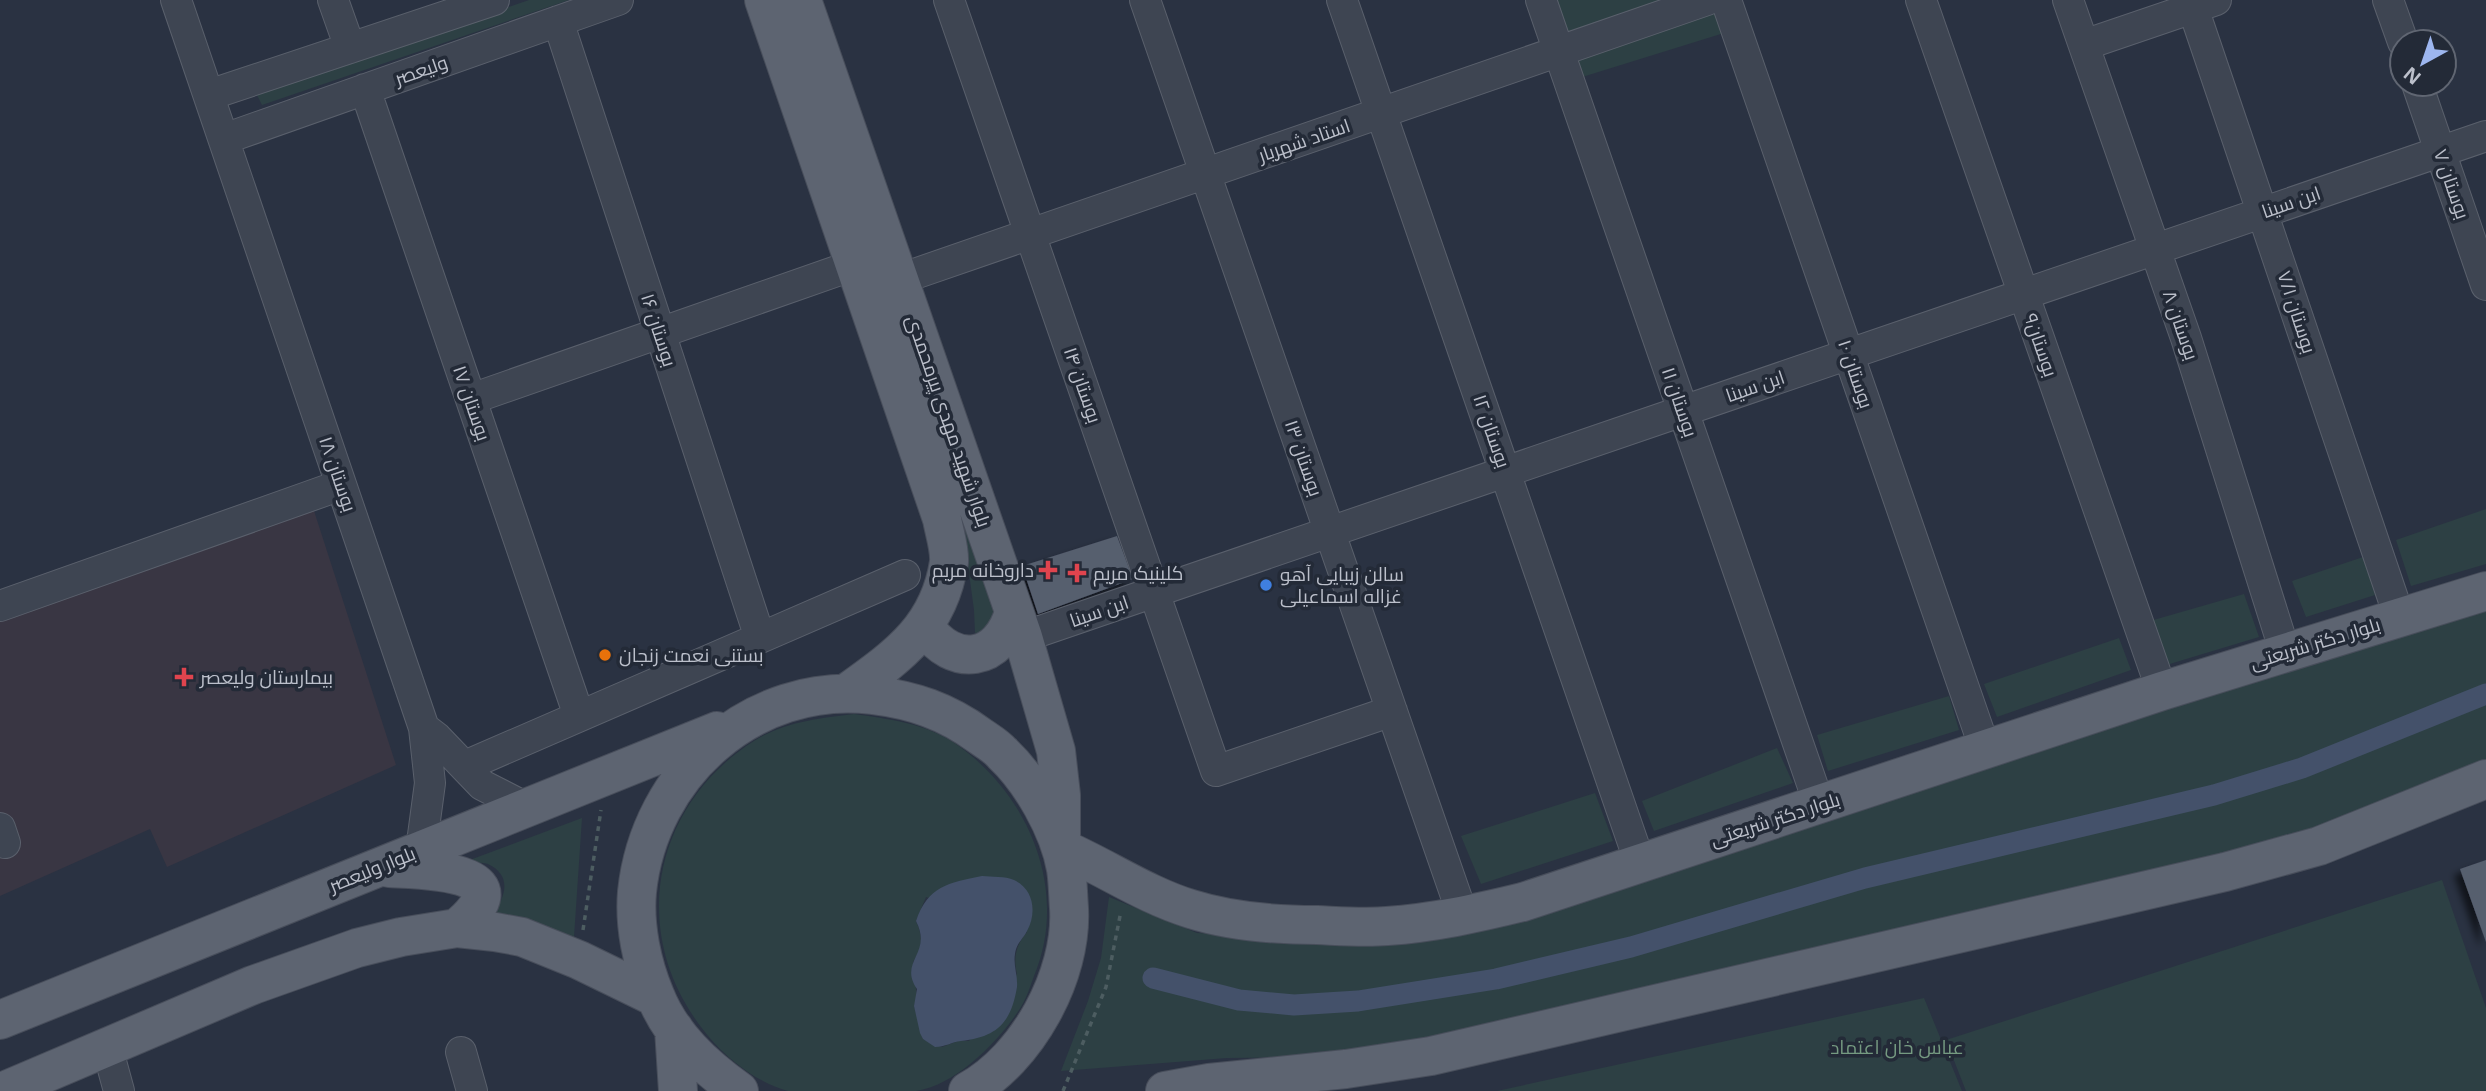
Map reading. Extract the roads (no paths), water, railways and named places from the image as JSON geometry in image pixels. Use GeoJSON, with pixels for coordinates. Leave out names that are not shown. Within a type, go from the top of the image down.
{"type":"FeatureCollection","features":[{"type":"Feature","properties":{"kind":"main road","name":"بلوار شهید مهدی پیرمحمدی"},"geometry":{"type":"LineString","coordinates":[[765,0],[942,519],[949,559],[940,593],[925,627]]}},
{"type":"Feature","properties":{"kind":"main road","name":"بلوار شهید مهدی پیرمحمدی"},"geometry":{"type":"LineString","coordinates":[[802,0],[1019,625],[1056,751],[1061,795],[1060,848]]}},
{"type":"Feature","properties":{"kind":"main road","name":"بلوار دکتر شریعتی"},"geometry":{"type":"LineString","coordinates":[[1060,848],[1158,897],[1232,920],[1276,925],[1385,926],[1463,916],[1523,902],[2162,691],[2486,591]]}},
{"type":"Feature","properties":{"kind":"main road"},"geometry":{"type":"LineString","coordinates":[[848,692],[892,660],[925,627],[935,641],[949,651],[966,655],[984,652],[999,643],[1009,629],[1019,625]]}},
{"type":"Feature","properties":{"kind":"main road"},"geometry":{"type":"LineString","coordinates":[[848,692],[904,699],[957,719],[1002,753],[1038,797],[1060,848],[1066,870],[1069,919],[1061,968],[1043,1013],[1014,1053],[978,1086],[968,1091]]}},
{"type":"Feature","properties":{"kind":"main road","name":"بلوار ولیعصر"},"geometry":{"type":"LineString","coordinates":[[0,1020],[795,700],[848,692]]}},
{"type":"Feature","properties":{"kind":"main road"},"geometry":{"type":"LineString","coordinates":[[678,1091],[665,1013],[640,946],[637,893],[647,841],[669,793],[703,752],[745,720]]}},
{"type":"Feature","properties":{"kind":"main road"},"geometry":{"type":"LineString","coordinates":[[1165,1091],[1209,1083],[1346,1069],[1431,1056],[2225,872],[2319,846],[2486,779]]}},
{"type":"Feature","properties":{"kind":"main road"},"geometry":{"type":"LineString","coordinates":[[376,867],[458,873],[476,884],[481,892],[481,900],[457,928]]}},
{"type":"Feature","properties":{"kind":"main road"},"geometry":{"type":"LineString","coordinates":[[4,1091],[253,985],[357,948],[401,936],[457,928],[522,937],[579,960],[665,1013],[705,1066],[738,1091]]}},
{"type":"Feature","properties":{"kind":"street","name":"بوستان ۱۸"},"geometry":{"type":"LineString","coordinates":[[176,0],[424,727],[438,738],[482,785],[527,807]]}},
{"type":"Feature","properties":{"kind":"street"},"geometry":{"type":"LineString","coordinates":[[333,0],[350,48]]}},
{"type":"Feature","properties":{"kind":"street"},"geometry":{"type":"LineString","coordinates":[[209,95],[494,0]]}},
{"type":"Feature","properties":{"kind":"street","name":"ولیعصر"},"geometry":{"type":"LineString","coordinates":[[224,139],[618,0]]}},
{"type":"Feature","properties":{"kind":"street","name":"بوستان ۱۴"},"geometry":{"type":"LineString","coordinates":[[949,0],[1216,771],[1392,710]]}},
{"type":"Feature","properties":{"kind":"street","name":"بوستان ۱۳"},"geometry":{"type":"LineString","coordinates":[[1145,0],[1463,916]]}},
{"type":"Feature","properties":{"kind":"street","name":"بوستان ۱۲"},"geometry":{"type":"LineString","coordinates":[[1342,0],[1640,863]]}},
{"type":"Feature","properties":{"kind":"street","name":"بوستان ۱۱"},"geometry":{"type":"LineString","coordinates":[[1541,0],[1819,804]]}},
{"type":"Feature","properties":{"kind":"street","name":"استاد شهریار"},"geometry":{"type":"LineString","coordinates":[[900,279],[1707,0]]}},
{"type":"Feature","properties":{"kind":"street","name":"بوستان ۱۰"},"geometry":{"type":"LineString","coordinates":[[1726,0],[1985,749]]}},
{"type":"Feature","properties":{"kind":"street","name":"بوستان۹"},"geometry":{"type":"LineString","coordinates":[[1921,0],[2162,691]]}},
{"type":"Feature","properties":{"kind":"street","name":"بوستان ۸"},"geometry":{"type":"LineString","coordinates":[[2068,0],[2186,338],[2285,652]]}},
{"type":"Feature","properties":{"kind":"street"},"geometry":{"type":"LineString","coordinates":[[2388,0],[2398,28]]}},
{"type":"Feature","properties":{"kind":"street"},"geometry":{"type":"LineString","coordinates":[[2084,45],[2204,4]]}},
{"type":"Feature","properties":{"kind":"street","name":"بوستان ۷/۱"},"geometry":{"type":"LineString","coordinates":[[2204,4],[2264,212],[2399,617]]}},
{"type":"Feature","properties":{"kind":"street","name":"بوستان ۱۶"},"geometry":{"type":"LineString","coordinates":[[558,21],[760,638]]}},
{"type":"Feature","properties":{"kind":"street","name":"بوستان ۱۷"},"geometry":{"type":"LineString","coordinates":[[365,89],[579,716]]}},
{"type":"Feature","properties":{"kind":"street","name":"بوستان ۷"},"geometry":{"type":"LineString","coordinates":[[2422,98],[2486,285]]}},
{"type":"Feature","properties":{"kind":"street","name":"ابن سینا"},"geometry":{"type":"LineString","coordinates":[[1019,625],[1155,592],[2486,136]]}},
{"type":"Feature","properties":{"kind":"street"},"geometry":{"type":"LineString","coordinates":[[471,399],[854,265]]}},
{"type":"Feature","properties":{"kind":"street"},"geometry":{"type":"LineString","coordinates":[[0,606],[341,485]]}},
{"type":"Feature","properties":{"kind":"street"},"geometry":{"type":"LineString","coordinates":[[465,766],[905,575]]}},
{"type":"Feature","properties":{"kind":"street"},"geometry":{"type":"LineString","coordinates":[[421,850],[430,783],[424,727]]}},
{"type":"Feature","properties":{"kind":"street"},"geometry":{"type":"LineString","coordinates":[[107,1047],[119,1091]]}},
{"type":"Feature","properties":{"kind":"street"},"geometry":{"type":"LineString","coordinates":[[461,1052],[472,1091]]}},
{"type":"Feature","properties":{"kind":"water"},"geometry":{"type":"Polygon","coordinates":[[[982,876],[1014,880],[1026,889],[1032,902],[1030,924],[1015,954],[1017,987],[1011,1010],[993,1032],[935,1047],[923,1039],[914,1006],[917,989],[911,971],[921,942],[916,921],[933,893],[949,884],[982,876]]]}},
{"type":"Feature","properties":{"kind":"waterway"},"geometry":{"type":"LineString","coordinates":[[1153,978],[1239,1000],[1294,1005],[1358,1001],[1496,979],[1631,947],[1865,878],[2214,795],[2302,768],[2486,694]]}},
{"type":"Feature","properties":{"kind":"place","name":"داروخانه مریم"},"geometry":{"type":"Point","coordinates":[1048,570]}},
{"type":"Feature","properties":{"kind":"place","name":"کلینیک مریم"},"geometry":{"type":"Point","coordinates":[1077,573]}},
{"type":"Feature","properties":{"kind":"place","name":"سالن زیبایی آهو غزاله اسماعیلی"},"geometry":{"type":"Point","coordinates":[1266,585]}},
{"type":"Feature","properties":{"kind":"place","name":"بستنی نعمت زنجان"},"geometry":{"type":"Point","coordinates":[605,655]}},
{"type":"Feature","properties":{"kind":"place","name":"بیمارستان ولیعصر"},"geometry":{"type":"Point","coordinates":[184,677]}},
{"type":"Feature","properties":{"kind":"park label","name":"عباس خان اعتماد"},"geometry":{"type":"Point","coordinates":[1897,1047]}}]}
